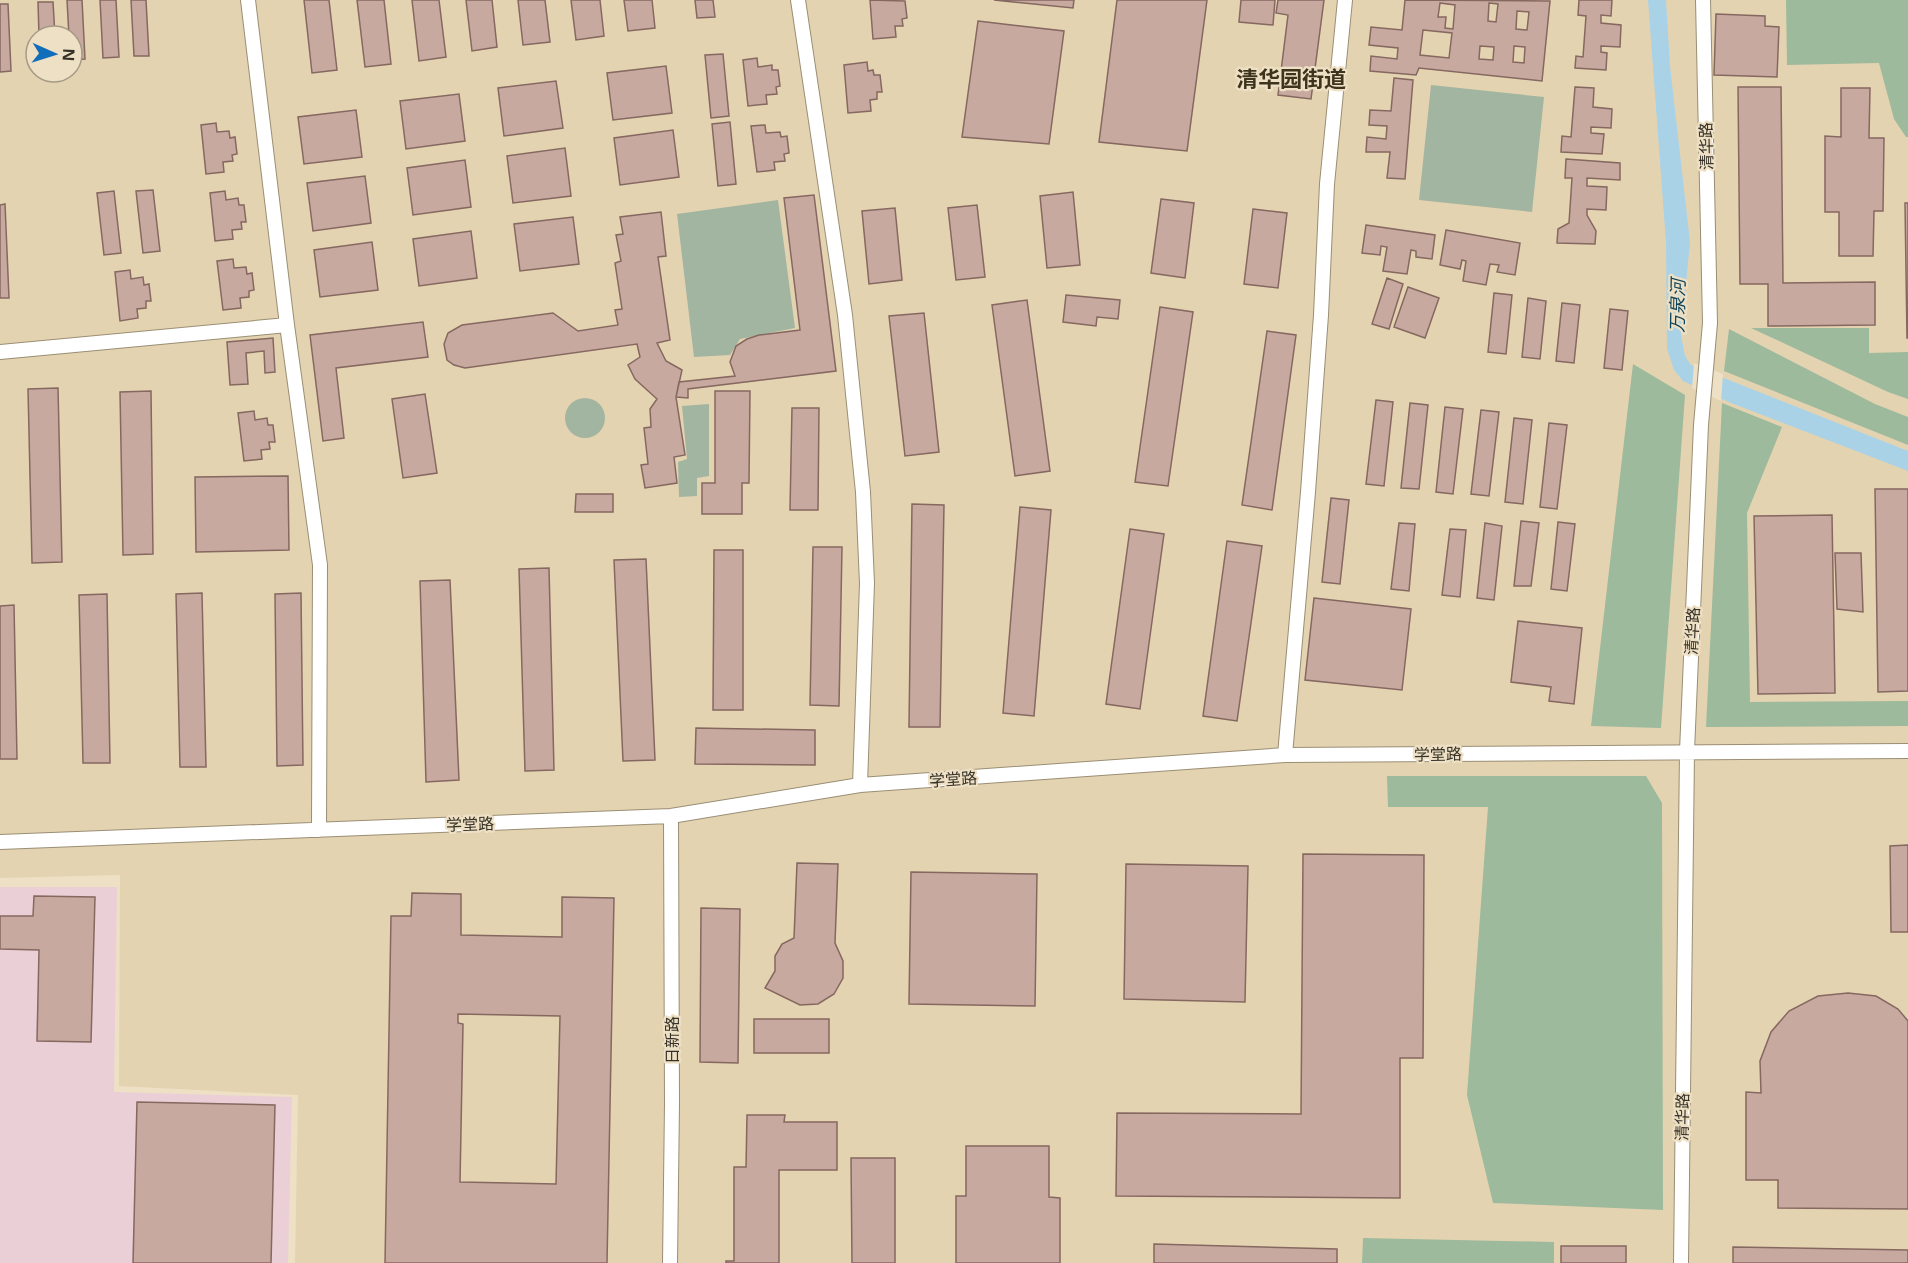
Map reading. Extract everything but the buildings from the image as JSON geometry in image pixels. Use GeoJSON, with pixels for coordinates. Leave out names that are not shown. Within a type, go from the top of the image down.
{"type":"FeatureCollection","features":[{"type":"Feature","properties":{"kind":"street"},"geometry":{"type":"LineString","coordinates":[[248,0],[287,325],[320,565],[320,830]]}},
{"type":"Feature","properties":{"kind":"street"},"geometry":{"type":"LineString","coordinates":[[798,0],[845,315],[864,503],[867,583],[860,785]]}},
{"type":"Feature","properties":{"kind":"street"},"geometry":{"type":"LineString","coordinates":[[1285,755],[1309,480],[1321,315],[1327,184],[1345,0]]}},
{"type":"Feature","properties":{"kind":"street","name":"清华路"},"geometry":{"type":"LineString","coordinates":[[1681,1263],[1687,751],[1701,425],[1709,338],[1703,0]]}},
{"type":"Feature","properties":{"kind":"street"},"geometry":{"type":"LineString","coordinates":[[0,352],[287,325]]}},
{"type":"Feature","properties":{"kind":"street","name":"学堂路"},"geometry":{"type":"LineString","coordinates":[[0,842],[671,816],[860,785],[1285,755],[1908,751]]}},
{"type":"Feature","properties":{"kind":"street","name":"日新路"},"geometry":{"type":"LineString","coordinates":[[670,1263],[671,816]]}},
{"type":"Feature","properties":{"kind":"shaded area"},"geometry":{"type":"Polygon","coordinates":[[[0,0],[1908,0],[1908,1263],[295,1263],[298,1095],[119,1086],[120,875],[0,878],[0,0]]]}},
{"type":"Feature","properties":{"kind":"shaded area"},"geometry":{"type":"Polygon","coordinates":[[[0,887],[117,887],[114,1092],[292,1097],[288,1263],[0,1263],[0,887]]]}},
{"type":"Feature","properties":{"kind":"green space"},"geometry":{"type":"Polygon","coordinates":[[[1786,0],[1908,0],[1908,137],[1894,119],[1879,63],[1787,65],[1786,0]]]}},
{"type":"Feature","properties":{"kind":"green space"},"geometry":{"type":"Polygon","coordinates":[[[1431,85],[1544,97],[1532,212],[1419,200],[1431,85]]]}},
{"type":"Feature","properties":{"kind":"green space"},"geometry":{"type":"Polygon","coordinates":[[[778,200],[795,328],[740,339],[730,355],[694,357],[677,214],[778,200]]]}},
{"type":"Feature","properties":{"kind":"green space"},"geometry":{"type":"Polygon","coordinates":[[[1751,328],[1869,328],[1869,353],[1908,352],[1908,399],[1888,392],[1751,328]]]}},
{"type":"Feature","properties":{"kind":"green space"},"geometry":{"type":"Polygon","coordinates":[[[1729,329],[1875,404],[1908,417],[1908,445],[1724,371],[1729,329]]]}},
{"type":"Feature","properties":{"kind":"green space"},"geometry":{"type":"Polygon","coordinates":[[[1633,364],[1685,395],[1661,728],[1591,726],[1633,364]]]}},
{"type":"Feature","properties":{"kind":"green space"},"geometry":{"type":"Polygon","coordinates":[[[585,398],[599,404],[605,418],[599,432],[585,438],[571,432],[565,418],[571,404],[585,398]]]}},
{"type":"Feature","properties":{"kind":"green space"},"geometry":{"type":"Polygon","coordinates":[[[1722,403],[1782,427],[1747,513],[1750,702],[1908,701],[1908,726],[1706,727],[1722,403]]]}},
{"type":"Feature","properties":{"kind":"green space"},"geometry":{"type":"Polygon","coordinates":[[[709,404],[709,476],[697,478],[697,496],[679,497],[678,462],[687,459],[682,406],[709,404]]]}},
{"type":"Feature","properties":{"kind":"green space"},"geometry":{"type":"Polygon","coordinates":[[[1387,776],[1646,776],[1662,803],[1663,1210],[1493,1203],[1467,1095],[1488,807],[1388,807],[1387,776]]]}},
{"type":"Feature","properties":{"kind":"green space"},"geometry":{"type":"Polygon","coordinates":[[[1363,1238],[1554,1242],[1554,1263],[1362,1263],[1363,1238]]]}},
{"type":"Feature","properties":{"kind":"water","name":"万泉河"},"geometry":{"type":"Polygon","coordinates":[[[1648,0],[1666,0],[1670,66],[1690,242],[1681,335],[1685,356],[1691,365],[1908,451],[1908,471],[1731,403],[1683,381],[1674,370],[1667,349],[1666,243],[1648,0]]]}},
{"type":"Feature","properties":{"kind":"pier"},"geometry":{"type":"Polygon","coordinates":[[[1694,363],[1723,374],[1721,401],[1692,388],[1694,363]]]}},
{"type":"Feature","properties":{"kind":"district","name":"清华园街道"},"geometry":{"type":"Point","coordinates":[1291,78]}}]}
